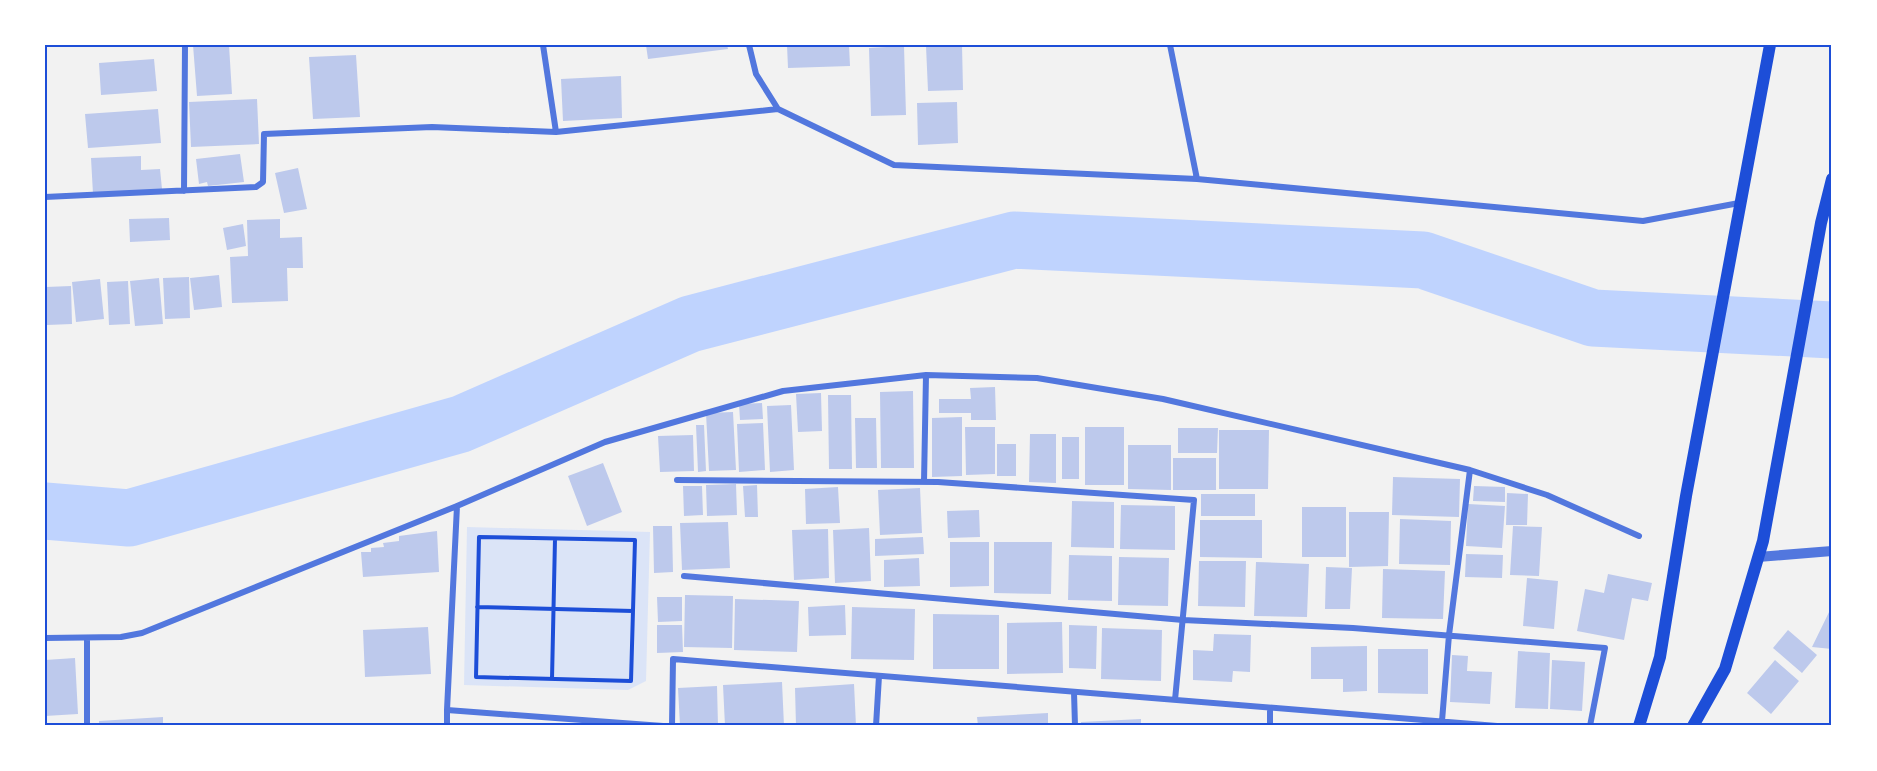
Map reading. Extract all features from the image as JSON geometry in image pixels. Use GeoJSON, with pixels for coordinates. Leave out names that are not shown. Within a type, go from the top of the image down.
{"type":"FeatureCollection","features":[{"type":"Feature","properties":{"kind":"main road"},"geometry":{"type":"LineString","coordinates":[[1640,726],[1659,657],[1739,203],[1770,45]]}},
{"type":"Feature","properties":{"kind":"main road"},"geometry":{"type":"LineString","coordinates":[[1693,726],[1725,669],[1763,541],[1821,223],[1832,179]]}},
{"type":"Feature","properties":{"kind":"street"},"geometry":{"type":"LineString","coordinates":[[184,191],[185,45]]}},
{"type":"Feature","properties":{"kind":"street"},"geometry":{"type":"LineString","coordinates":[[543,45],[556,132]]}},
{"type":"Feature","properties":{"kind":"street"},"geometry":{"type":"LineString","coordinates":[[749,45],[756,74],[778,109]]}},
{"type":"Feature","properties":{"kind":"street"},"geometry":{"type":"LineString","coordinates":[[1170,45],[1197,179]]}},
{"type":"Feature","properties":{"kind":"street"},"geometry":{"type":"LineString","coordinates":[[45,197],[256,187],[263,182],[264,134],[432,127],[556,132],[778,109],[894,165],[1197,179],[1643,221],[1739,203]]}},
{"type":"Feature","properties":{"kind":"street"},"geometry":{"type":"LineString","coordinates":[[924,482],[926,375]]}},
{"type":"Feature","properties":{"kind":"street"},"geometry":{"type":"LineString","coordinates":[[45,638],[121,638],[142,633],[457,506],[605,442],[783,391],[926,375],[1037,378],[1163,399],[1470,470],[1547,495],[1639,536]]}},
{"type":"Feature","properties":{"kind":"street"},"geometry":{"type":"LineString","coordinates":[[1442,722],[1449,635],[1470,470]]}},
{"type":"Feature","properties":{"kind":"street"},"geometry":{"type":"LineString","coordinates":[[677,480],[924,482],[1194,500],[1175,700]]}},
{"type":"Feature","properties":{"kind":"street"},"geometry":{"type":"LineString","coordinates":[[447,726],[457,506]]}},
{"type":"Feature","properties":{"kind":"street"},"geometry":{"type":"LineString","coordinates":[[1758,556],[1832,551]]}},
{"type":"Feature","properties":{"kind":"street"},"geometry":{"type":"LineString","coordinates":[[684,576],[1183,620],[1449,635],[1605,648],[1590,726]]}},
{"type":"Feature","properties":{"kind":"street"},"geometry":{"type":"LineString","coordinates":[[87,639],[87,726]]}},
{"type":"Feature","properties":{"kind":"street"},"geometry":{"type":"LineString","coordinates":[[672,726],[673,659],[1497,726]]}},
{"type":"Feature","properties":{"kind":"street"},"geometry":{"type":"LineString","coordinates":[[876,726],[879,676]]}},
{"type":"Feature","properties":{"kind":"street"},"geometry":{"type":"LineString","coordinates":[[1074,692],[1075,726]]}},
{"type":"Feature","properties":{"kind":"street"},"geometry":{"type":"LineString","coordinates":[[1270,708],[1270,726]]}},
{"type":"Feature","properties":{"kind":"street"},"geometry":{"type":"LineString","coordinates":[[447,710],[663,726]]}},
{"type":"Feature","properties":{"kind":"path"},"geometry":{"type":"LineString","coordinates":[[479,537],[635,540],[632,681],[476,677],[477,607],[479,537]]}},
{"type":"Feature","properties":{"kind":"path"},"geometry":{"type":"LineString","coordinates":[[552,679],[555,539]]}},
{"type":"Feature","properties":{"kind":"path"},"geometry":{"type":"LineString","coordinates":[[477,607],[633,611]]}},
{"type":"Feature","properties":{"kind":"shaded area"},"geometry":{"type":"Polygon","coordinates":[[[467,527],[650,532],[646,681],[628,690],[464,685],[467,527]]]}},
{"type":"Feature","properties":{"kind":"building"},"geometry":{"type":"Polygon","coordinates":[[[193,45],[229,45],[232,94],[197,96],[193,45]]]}},
{"type":"Feature","properties":{"kind":"building"},"geometry":{"type":"Polygon","coordinates":[[[646,45],[727,45],[728,49],[648,59],[646,45]]]}},
{"type":"Feature","properties":{"kind":"building"},"geometry":{"type":"Polygon","coordinates":[[[787,45],[849,45],[850,66],[788,68],[787,45]]]}},
{"type":"Feature","properties":{"kind":"building"},"geometry":{"type":"Polygon","coordinates":[[[962,45],[963,90],[928,91],[926,46],[962,45]]]}},
{"type":"Feature","properties":{"kind":"building"},"geometry":{"type":"Polygon","coordinates":[[[904,46],[906,115],[871,116],[869,48],[904,46]]]}},
{"type":"Feature","properties":{"kind":"building"},"geometry":{"type":"Polygon","coordinates":[[[356,55],[360,117],[313,119],[309,57],[356,55]]]}},
{"type":"Feature","properties":{"kind":"building"},"geometry":{"type":"Polygon","coordinates":[[[154,59],[157,91],[101,95],[99,63],[154,59]]]}},
{"type":"Feature","properties":{"kind":"building"},"geometry":{"type":"Polygon","coordinates":[[[621,76],[622,118],[563,121],[561,79],[621,76]]]}},
{"type":"Feature","properties":{"kind":"building"},"geometry":{"type":"Polygon","coordinates":[[[257,99],[259,144],[191,147],[189,102],[257,99]]]}},
{"type":"Feature","properties":{"kind":"building"},"geometry":{"type":"Polygon","coordinates":[[[957,102],[958,143],[918,145],[917,103],[957,102]]]}},
{"type":"Feature","properties":{"kind":"building"},"geometry":{"type":"Polygon","coordinates":[[[158,109],[161,143],[88,148],[85,114],[158,109]]]}},
{"type":"Feature","properties":{"kind":"building"},"geometry":{"type":"Polygon","coordinates":[[[240,154],[244,182],[208,186],[207,182],[199,184],[196,159],[240,154]]]}},
{"type":"Feature","properties":{"kind":"building"},"geometry":{"type":"Polygon","coordinates":[[[141,156],[141,170],[160,169],[162,189],[93,194],[91,158],[141,156]]]}},
{"type":"Feature","properties":{"kind":"building"},"geometry":{"type":"Polygon","coordinates":[[[298,168],[307,209],[284,213],[275,173],[298,168]]]}},
{"type":"Feature","properties":{"kind":"building"},"geometry":{"type":"Polygon","coordinates":[[[169,218],[170,240],[130,242],[129,219],[169,218]]]}},
{"type":"Feature","properties":{"kind":"building"},"geometry":{"type":"Polygon","coordinates":[[[280,219],[280,238],[302,237],[303,268],[287,268],[288,301],[232,303],[230,257],[248,256],[247,220],[280,219]]]}},
{"type":"Feature","properties":{"kind":"building"},"geometry":{"type":"Polygon","coordinates":[[[243,224],[246,246],[227,250],[223,228],[243,224]]]}},
{"type":"Feature","properties":{"kind":"building"},"geometry":{"type":"Polygon","coordinates":[[[219,275],[222,307],[194,310],[190,278],[219,275]]]}},
{"type":"Feature","properties":{"kind":"building"},"geometry":{"type":"Polygon","coordinates":[[[189,277],[190,318],[165,319],[163,278],[189,277]]]}},
{"type":"Feature","properties":{"kind":"building"},"geometry":{"type":"Polygon","coordinates":[[[159,278],[163,324],[135,326],[130,281],[159,278]]]}},
{"type":"Feature","properties":{"kind":"building"},"geometry":{"type":"Polygon","coordinates":[[[100,279],[104,319],[76,322],[72,282],[100,279]]]}},
{"type":"Feature","properties":{"kind":"building"},"geometry":{"type":"Polygon","coordinates":[[[128,281],[130,324],[109,325],[107,282],[128,281]]]}},
{"type":"Feature","properties":{"kind":"building"},"geometry":{"type":"Polygon","coordinates":[[[71,286],[72,324],[47,325],[46,287],[71,286]]]}},
{"type":"Feature","properties":{"kind":"building"},"geometry":{"type":"Polygon","coordinates":[[[995,387],[996,420],[971,420],[971,413],[939,413],[939,399],[971,399],[970,388],[995,387]]]}},
{"type":"Feature","properties":{"kind":"building"},"geometry":{"type":"Polygon","coordinates":[[[913,391],[914,468],[881,468],[880,392],[913,391]]]}},
{"type":"Feature","properties":{"kind":"building"},"geometry":{"type":"Polygon","coordinates":[[[821,393],[822,431],[798,432],[796,394],[821,393]]]}},
{"type":"Feature","properties":{"kind":"building"},"geometry":{"type":"Polygon","coordinates":[[[828,395],[851,395],[852,469],[829,469],[828,395]]]}},
{"type":"Feature","properties":{"kind":"building"},"geometry":{"type":"Polygon","coordinates":[[[762,403],[763,419],[740,420],[739,404],[762,403]]]}},
{"type":"Feature","properties":{"kind":"building"},"geometry":{"type":"Polygon","coordinates":[[[791,405],[794,470],[770,472],[767,406],[791,405]]]}},
{"type":"Feature","properties":{"kind":"building"},"geometry":{"type":"Polygon","coordinates":[[[733,412],[736,470],[709,471],[706,413],[733,412]]]}},
{"type":"Feature","properties":{"kind":"building"},"geometry":{"type":"Polygon","coordinates":[[[962,417],[962,476],[932,477],[932,418],[962,417]]]}},
{"type":"Feature","properties":{"kind":"building"},"geometry":{"type":"Polygon","coordinates":[[[855,418],[876,418],[877,468],[856,468],[855,418]]]}},
{"type":"Feature","properties":{"kind":"building"},"geometry":{"type":"Polygon","coordinates":[[[763,423],[765,470],[739,472],[737,424],[763,423]]]}},
{"type":"Feature","properties":{"kind":"building"},"geometry":{"type":"Polygon","coordinates":[[[696,425],[704,425],[706,471],[698,472],[696,425]]]}},
{"type":"Feature","properties":{"kind":"building"},"geometry":{"type":"Polygon","coordinates":[[[965,427],[995,427],[995,474],[966,475],[965,427]]]}},
{"type":"Feature","properties":{"kind":"building"},"geometry":{"type":"Polygon","coordinates":[[[1085,427],[1124,427],[1124,485],[1085,485],[1085,427]]]}},
{"type":"Feature","properties":{"kind":"building"},"geometry":{"type":"Polygon","coordinates":[[[1178,428],[1218,428],[1217,453],[1178,453],[1178,428]]]}},
{"type":"Feature","properties":{"kind":"building"},"geometry":{"type":"Polygon","coordinates":[[[1219,430],[1269,430],[1268,489],[1219,489],[1219,430]]]}},
{"type":"Feature","properties":{"kind":"building"},"geometry":{"type":"Polygon","coordinates":[[[1030,434],[1056,434],[1056,483],[1029,482],[1030,434]]]}},
{"type":"Feature","properties":{"kind":"building"},"geometry":{"type":"Polygon","coordinates":[[[693,435],[694,471],[660,472],[658,436],[693,435]]]}},
{"type":"Feature","properties":{"kind":"building"},"geometry":{"type":"Polygon","coordinates":[[[1062,437],[1079,437],[1079,479],[1062,479],[1062,437]]]}},
{"type":"Feature","properties":{"kind":"building"},"geometry":{"type":"Polygon","coordinates":[[[997,444],[1016,444],[1016,476],[997,476],[997,444]]]}},
{"type":"Feature","properties":{"kind":"building"},"geometry":{"type":"Polygon","coordinates":[[[1128,445],[1171,445],[1171,490],[1128,489],[1128,445]]]}},
{"type":"Feature","properties":{"kind":"building"},"geometry":{"type":"Polygon","coordinates":[[[1173,458],[1216,458],[1216,490],[1173,490],[1173,458]]]}},
{"type":"Feature","properties":{"kind":"building"},"geometry":{"type":"Polygon","coordinates":[[[603,463],[622,512],[587,526],[568,476],[603,463]]]}},
{"type":"Feature","properties":{"kind":"building"},"geometry":{"type":"Polygon","coordinates":[[[1393,477],[1460,479],[1459,517],[1392,515],[1393,477]]]}},
{"type":"Feature","properties":{"kind":"building"},"geometry":{"type":"Polygon","coordinates":[[[736,484],[737,515],[707,516],[706,485],[736,484]]]}},
{"type":"Feature","properties":{"kind":"building"},"geometry":{"type":"Polygon","coordinates":[[[757,485],[758,517],[745,517],[743,486],[757,485]]]}},
{"type":"Feature","properties":{"kind":"building"},"geometry":{"type":"Polygon","coordinates":[[[683,486],[702,486],[703,515],[684,516],[683,486]]]}},
{"type":"Feature","properties":{"kind":"building"},"geometry":{"type":"Polygon","coordinates":[[[1474,486],[1505,487],[1505,502],[1473,501],[1474,486]]]}},
{"type":"Feature","properties":{"kind":"building"},"geometry":{"type":"Polygon","coordinates":[[[838,487],[840,523],[806,524],[805,489],[838,487]]]}},
{"type":"Feature","properties":{"kind":"building"},"geometry":{"type":"Polygon","coordinates":[[[920,488],[922,533],[880,535],[878,490],[920,488]]]}},
{"type":"Feature","properties":{"kind":"building"},"geometry":{"type":"Polygon","coordinates":[[[1507,493],[1528,494],[1527,525],[1506,525],[1507,493]]]}},
{"type":"Feature","properties":{"kind":"building"},"geometry":{"type":"Polygon","coordinates":[[[1201,494],[1255,494],[1255,516],[1201,516],[1201,494]]]}},
{"type":"Feature","properties":{"kind":"building"},"geometry":{"type":"Polygon","coordinates":[[[1072,501],[1114,502],[1114,548],[1071,547],[1072,501]]]}},
{"type":"Feature","properties":{"kind":"building"},"geometry":{"type":"Polygon","coordinates":[[[1468,504],[1505,506],[1502,548],[1466,546],[1468,504]]]}},
{"type":"Feature","properties":{"kind":"building"},"geometry":{"type":"Polygon","coordinates":[[[1121,505],[1175,506],[1175,550],[1120,549],[1121,505]]]}},
{"type":"Feature","properties":{"kind":"building"},"geometry":{"type":"Polygon","coordinates":[[[1302,507],[1346,507],[1346,557],[1302,557],[1302,507]]]}},
{"type":"Feature","properties":{"kind":"building"},"geometry":{"type":"Polygon","coordinates":[[[979,510],[980,537],[948,538],[947,511],[979,510]]]}},
{"type":"Feature","properties":{"kind":"building"},"geometry":{"type":"Polygon","coordinates":[[[1349,512],[1389,512],[1388,566],[1349,567],[1349,512]]]}},
{"type":"Feature","properties":{"kind":"building"},"geometry":{"type":"Polygon","coordinates":[[[1400,519],[1451,521],[1450,565],[1399,564],[1400,519]]]}},
{"type":"Feature","properties":{"kind":"building"},"geometry":{"type":"Polygon","coordinates":[[[1200,520],[1262,520],[1262,558],[1200,557],[1200,520]]]}},
{"type":"Feature","properties":{"kind":"building"},"geometry":{"type":"Polygon","coordinates":[[[728,522],[730,568],[682,570],[680,523],[728,522]]]}},
{"type":"Feature","properties":{"kind":"building"},"geometry":{"type":"Polygon","coordinates":[[[653,526],[672,526],[673,572],[654,573],[653,526]]]}},
{"type":"Feature","properties":{"kind":"building"},"geometry":{"type":"Polygon","coordinates":[[[1513,526],[1542,527],[1539,576],[1510,575],[1513,526]]]}},
{"type":"Feature","properties":{"kind":"building"},"geometry":{"type":"Polygon","coordinates":[[[869,528],[871,581],[835,583],[833,530],[869,528]]]}},
{"type":"Feature","properties":{"kind":"building"},"geometry":{"type":"Polygon","coordinates":[[[828,529],[829,578],[794,580],[792,530],[828,529]]]}},
{"type":"Feature","properties":{"kind":"building"},"geometry":{"type":"Polygon","coordinates":[[[437,531],[439,572],[363,577],[361,552],[371,552],[371,548],[384,547],[383,543],[399,541],[399,536],[437,531]]]}},
{"type":"Feature","properties":{"kind":"building"},"geometry":{"type":"Polygon","coordinates":[[[923,537],[924,554],[875,556],[875,539],[923,537]]]}},
{"type":"Feature","properties":{"kind":"building"},"geometry":{"type":"Polygon","coordinates":[[[950,542],[989,542],[989,586],[950,587],[950,542]]]}},
{"type":"Feature","properties":{"kind":"building"},"geometry":{"type":"Polygon","coordinates":[[[994,542],[1052,542],[1051,594],[994,593],[994,542]]]}},
{"type":"Feature","properties":{"kind":"building"},"geometry":{"type":"Polygon","coordinates":[[[1466,554],[1503,555],[1502,578],[1465,577],[1466,554]]]}},
{"type":"Feature","properties":{"kind":"building"},"geometry":{"type":"Polygon","coordinates":[[[1069,555],[1112,556],[1112,601],[1068,600],[1069,555]]]}},
{"type":"Feature","properties":{"kind":"building"},"geometry":{"type":"Polygon","coordinates":[[[1119,557],[1169,558],[1168,606],[1118,605],[1119,557]]]}},
{"type":"Feature","properties":{"kind":"building"},"geometry":{"type":"Polygon","coordinates":[[[919,558],[920,586],[884,587],[884,560],[919,558]]]}},
{"type":"Feature","properties":{"kind":"building"},"geometry":{"type":"Polygon","coordinates":[[[1199,561],[1246,561],[1245,607],[1198,606],[1199,561]]]}},
{"type":"Feature","properties":{"kind":"building"},"geometry":{"type":"Polygon","coordinates":[[[1256,562],[1309,564],[1307,617],[1254,616],[1256,562]]]}},
{"type":"Feature","properties":{"kind":"building"},"geometry":{"type":"Polygon","coordinates":[[[1326,567],[1352,568],[1350,609],[1325,609],[1326,567]]]}},
{"type":"Feature","properties":{"kind":"building"},"geometry":{"type":"Polygon","coordinates":[[[1383,569],[1445,571],[1443,619],[1382,618],[1383,569]]]}},
{"type":"Feature","properties":{"kind":"building"},"geometry":{"type":"Polygon","coordinates":[[[1608,574],[1652,583],[1648,601],[1632,598],[1624,640],[1577,631],[1585,589],[1604,593],[1608,574]]]}},
{"type":"Feature","properties":{"kind":"building"},"geometry":{"type":"Polygon","coordinates":[[[1527,578],[1558,581],[1554,629],[1523,626],[1527,578]]]}},
{"type":"Feature","properties":{"kind":"building"},"geometry":{"type":"Polygon","coordinates":[[[685,595],[733,596],[732,648],[684,647],[685,595]]]}},
{"type":"Feature","properties":{"kind":"building"},"geometry":{"type":"Polygon","coordinates":[[[657,597],[682,597],[682,621],[658,622],[657,597]]]}},
{"type":"Feature","properties":{"kind":"building"},"geometry":{"type":"Polygon","coordinates":[[[735,599],[799,601],[797,652],[734,650],[735,599]]]}},
{"type":"Feature","properties":{"kind":"building"},"geometry":{"type":"Polygon","coordinates":[[[845,605],[846,635],[809,636],[808,607],[845,605]]]}},
{"type":"Feature","properties":{"kind":"building"},"geometry":{"type":"Polygon","coordinates":[[[1832,606],[1832,649],[1812,647],[1832,606]]]}},
{"type":"Feature","properties":{"kind":"building"},"geometry":{"type":"Polygon","coordinates":[[[852,607],[915,609],[914,660],[851,659],[852,607]]]}},
{"type":"Feature","properties":{"kind":"building"},"geometry":{"type":"Polygon","coordinates":[[[933,614],[999,615],[999,669],[933,669],[933,614]]]}},
{"type":"Feature","properties":{"kind":"building"},"geometry":{"type":"Polygon","coordinates":[[[1062,622],[1063,673],[1007,674],[1007,623],[1062,622]]]}},
{"type":"Feature","properties":{"kind":"building"},"geometry":{"type":"Polygon","coordinates":[[[657,625],[682,625],[683,652],[657,653],[657,625]]]}},
{"type":"Feature","properties":{"kind":"building"},"geometry":{"type":"Polygon","coordinates":[[[1069,625],[1097,626],[1096,669],[1069,668],[1069,625]]]}},
{"type":"Feature","properties":{"kind":"building"},"geometry":{"type":"Polygon","coordinates":[[[428,627],[431,674],[365,677],[363,630],[428,627]]]}},
{"type":"Feature","properties":{"kind":"building"},"geometry":{"type":"Polygon","coordinates":[[[1102,628],[1162,630],[1161,681],[1101,679],[1102,628]]]}},
{"type":"Feature","properties":{"kind":"building"},"geometry":{"type":"Polygon","coordinates":[[[1788,630],[1817,655],[1802,673],[1773,648],[1788,630]]]}},
{"type":"Feature","properties":{"kind":"building"},"geometry":{"type":"Polygon","coordinates":[[[1214,634],[1251,635],[1250,672],[1233,671],[1232,682],[1193,680],[1193,650],[1213,651],[1214,634]]]}},
{"type":"Feature","properties":{"kind":"building"},"geometry":{"type":"Polygon","coordinates":[[[1367,646],[1367,691],[1343,692],[1343,679],[1311,679],[1311,647],[1367,646]]]}},
{"type":"Feature","properties":{"kind":"building"},"geometry":{"type":"Polygon","coordinates":[[[1378,649],[1428,649],[1428,694],[1378,693],[1378,649]]]}},
{"type":"Feature","properties":{"kind":"building"},"geometry":{"type":"Polygon","coordinates":[[[1518,651],[1550,653],[1548,709],[1515,708],[1518,651]]]}},
{"type":"Feature","properties":{"kind":"building"},"geometry":{"type":"Polygon","coordinates":[[[1452,655],[1468,656],[1467,671],[1492,672],[1490,704],[1450,702],[1452,655]]]}},
{"type":"Feature","properties":{"kind":"building"},"geometry":{"type":"Polygon","coordinates":[[[75,658],[78,714],[45,716],[45,660],[75,658]]]}},
{"type":"Feature","properties":{"kind":"building"},"geometry":{"type":"Polygon","coordinates":[[[1552,660],[1585,662],[1582,711],[1550,709],[1552,660]]]}},
{"type":"Feature","properties":{"kind":"building"},"geometry":{"type":"Polygon","coordinates":[[[1775,660],[1799,681],[1771,714],[1747,693],[1775,660]]]}},
{"type":"Feature","properties":{"kind":"building"},"geometry":{"type":"Polygon","coordinates":[[[782,682],[784,726],[725,726],[723,685],[782,682]]]}},
{"type":"Feature","properties":{"kind":"building"},"geometry":{"type":"Polygon","coordinates":[[[854,684],[856,726],[796,726],[795,688],[854,684]]]}},
{"type":"Feature","properties":{"kind":"building"},"geometry":{"type":"Polygon","coordinates":[[[717,686],[718,726],[680,726],[678,688],[717,686]]]}},
{"type":"Feature","properties":{"kind":"building"},"geometry":{"type":"Polygon","coordinates":[[[1048,713],[1048,726],[978,726],[977,717],[1048,713]]]}},
{"type":"Feature","properties":{"kind":"building"},"geometry":{"type":"Polygon","coordinates":[[[163,717],[163,726],[99,726],[99,721],[163,717]]]}},
{"type":"Feature","properties":{"kind":"building"},"geometry":{"type":"Polygon","coordinates":[[[1141,719],[1141,726],[1081,726],[1081,722],[1141,719]]]}},
{"type":"Feature","properties":{"kind":"waterway"},"geometry":{"type":"LineString","coordinates":[[45,511],[129,518],[461,424],[690,324],[1014,240],[1423,260],[1593,318],[1832,330]]}}]}
